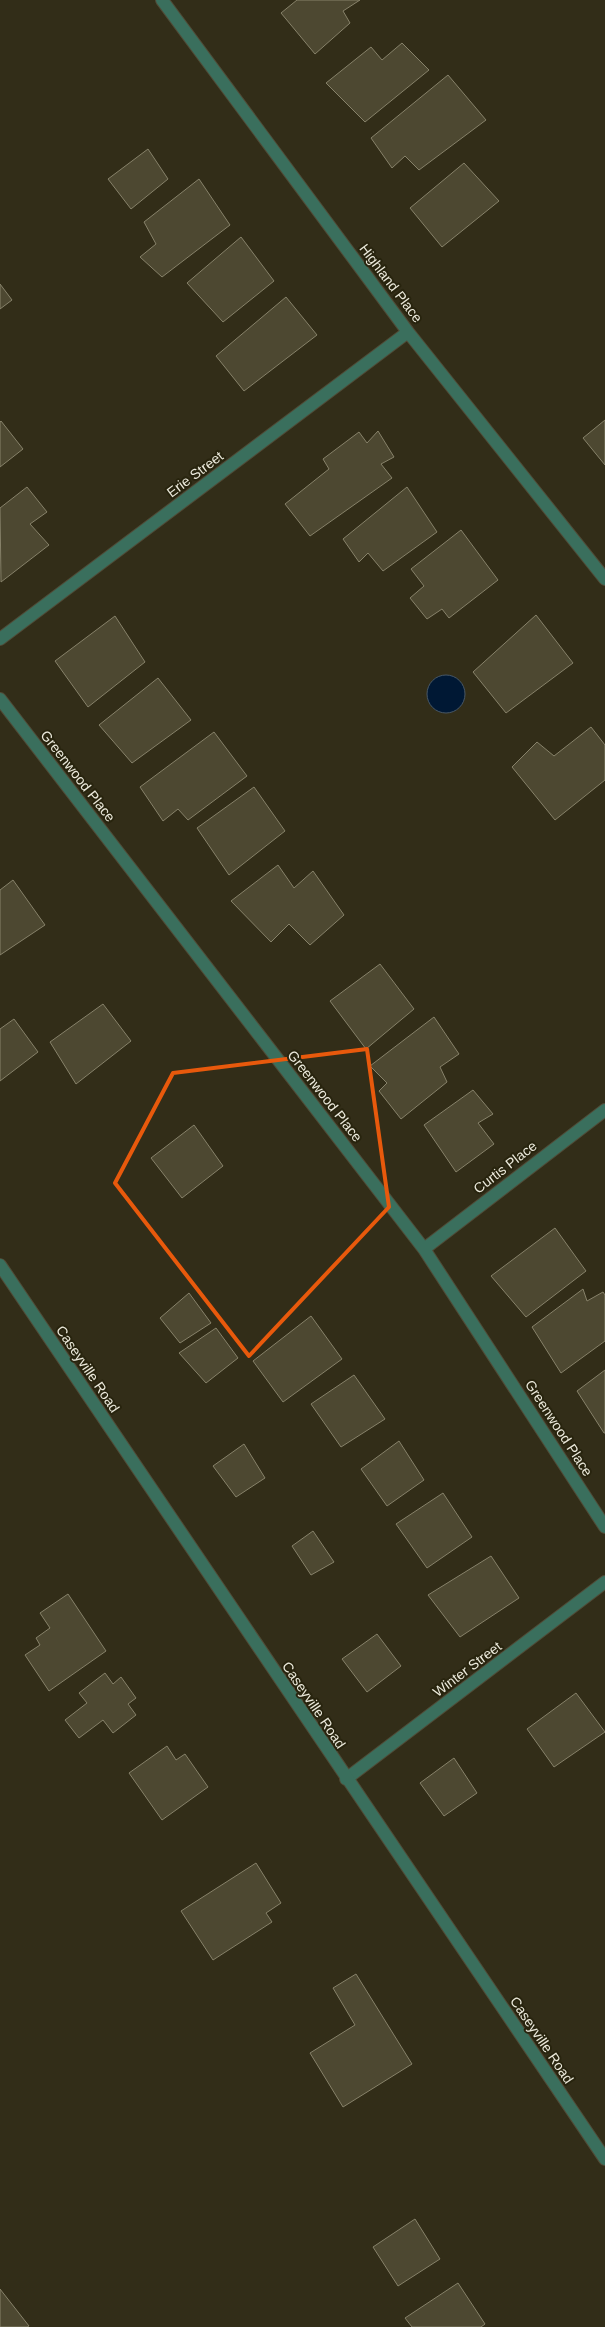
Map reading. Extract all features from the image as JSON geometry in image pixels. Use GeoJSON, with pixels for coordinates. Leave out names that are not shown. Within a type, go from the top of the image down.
{"type":"FeatureCollection","features":[{"type":"Feature","properties":{"kind":"street","name":"Highland Place"},"geometry":{"type":"LineString","coordinates":[[162,0],[408,332],[605,578]]}},
{"type":"Feature","properties":{"kind":"street","name":"Erie Street"},"geometry":{"type":"LineString","coordinates":[[0,640],[408,332]]}},
{"type":"Feature","properties":{"kind":"street","name":"Greenwood Place"},"geometry":{"type":"LineString","coordinates":[[0,700],[424,1249],[605,1527]]}},
{"type":"Feature","properties":{"kind":"street","name":"Curtis Place"},"geometry":{"type":"LineString","coordinates":[[424,1249],[605,1110]]}},
{"type":"Feature","properties":{"kind":"street","name":"Caseyville Road"},"geometry":{"type":"LineString","coordinates":[[0,1265],[605,2160]]}},
{"type":"Feature","properties":{"kind":"street","name":"Winter Street"},"geometry":{"type":"LineString","coordinates":[[346,1779],[605,1582]]}},
{"type":"Feature","properties":{"kind":"highlighted area"},"geometry":{"type":"Polygon","coordinates":[[[367,1049],[389,1207],[249,1356],[115,1183],[173,1073],[367,1049]]]}},
{"type":"Feature","properties":{"kind":"water"},"geometry":{"type":"Polygon","coordinates":[[[446,675],[459,681],[465,694],[459,707],[446,713],[433,707],[427,694],[433,681],[446,675]]]}},
{"type":"Feature","properties":{"kind":"building"},"geometry":{"type":"Polygon","coordinates":[[[297,0],[360,0],[343,11],[350,23],[315,54],[281,13],[297,0]]]}},
{"type":"Feature","properties":{"kind":"building"},"geometry":{"type":"Polygon","coordinates":[[[402,43],[429,70],[365,122],[326,83],[371,47],[382,60],[402,43]]]}},
{"type":"Feature","properties":{"kind":"building"},"geometry":{"type":"Polygon","coordinates":[[[448,75],[486,120],[419,170],[405,156],[392,168],[371,138],[448,75]]]}},
{"type":"Feature","properties":{"kind":"building"},"geometry":{"type":"Polygon","coordinates":[[[148,149],[168,179],[131,209],[108,179],[148,149]]]}},
{"type":"Feature","properties":{"kind":"building"},"geometry":{"type":"Polygon","coordinates":[[[464,163],[499,201],[442,247],[410,208],[464,163]]]}},
{"type":"Feature","properties":{"kind":"building"},"geometry":{"type":"Polygon","coordinates":[[[199,179],[230,225],[162,277],[140,257],[156,244],[144,222],[199,179]]]}},
{"type":"Feature","properties":{"kind":"building"},"geometry":{"type":"Polygon","coordinates":[[[241,237],[274,281],[223,322],[187,283],[241,237]]]}},
{"type":"Feature","properties":{"kind":"building"},"geometry":{"type":"Polygon","coordinates":[[[0,284],[12,300],[0,309],[0,284]]]}},
{"type":"Feature","properties":{"kind":"building"},"geometry":{"type":"Polygon","coordinates":[[[286,297],[317,335],[244,391],[216,356],[286,297]]]}},
{"type":"Feature","properties":{"kind":"building"},"geometry":{"type":"Polygon","coordinates":[[[605,420],[605,465],[583,438],[605,420]]]}},
{"type":"Feature","properties":{"kind":"building"},"geometry":{"type":"Polygon","coordinates":[[[0,422],[23,449],[0,467],[0,422]]]}},
{"type":"Feature","properties":{"kind":"building"},"geometry":{"type":"Polygon","coordinates":[[[378,431],[394,457],[381,464],[392,478],[310,536],[285,504],[329,469],[323,459],[359,432],[367,443],[378,431]]]}},
{"type":"Feature","properties":{"kind":"building"},"geometry":{"type":"Polygon","coordinates":[[[27,487],[47,512],[30,524],[49,545],[1,582],[0,508],[27,487]]]}},
{"type":"Feature","properties":{"kind":"building"},"geometry":{"type":"Polygon","coordinates":[[[407,487],[437,532],[383,571],[368,553],[359,562],[343,539],[407,487]]]}},
{"type":"Feature","properties":{"kind":"building"},"geometry":{"type":"Polygon","coordinates":[[[461,530],[498,580],[449,618],[442,609],[427,619],[410,598],[424,586],[411,569],[461,530]]]}},
{"type":"Feature","properties":{"kind":"building"},"geometry":{"type":"Polygon","coordinates":[[[536,615],[573,663],[506,713],[473,672],[536,615]]]}},
{"type":"Feature","properties":{"kind":"building"},"geometry":{"type":"Polygon","coordinates":[[[115,616],[145,662],[88,707],[55,661],[115,616]]]}},
{"type":"Feature","properties":{"kind":"building"},"geometry":{"type":"Polygon","coordinates":[[[158,678],[191,720],[132,763],[99,725],[158,678]]]}},
{"type":"Feature","properties":{"kind":"building"},"geometry":{"type":"Polygon","coordinates":[[[591,727],[605,745],[605,780],[555,820],[512,767],[537,742],[554,756],[591,727]]]}},
{"type":"Feature","properties":{"kind":"building"},"geometry":{"type":"Polygon","coordinates":[[[214,732],[247,776],[188,820],[178,809],[163,821],[140,787],[214,732]]]}},
{"type":"Feature","properties":{"kind":"building"},"geometry":{"type":"Polygon","coordinates":[[[254,787],[285,831],[229,875],[197,828],[254,787]]]}},
{"type":"Feature","properties":{"kind":"building"},"geometry":{"type":"Polygon","coordinates":[[[278,865],[294,888],[313,871],[344,915],[310,945],[289,924],[271,942],[231,901],[278,865]]]}},
{"type":"Feature","properties":{"kind":"building"},"geometry":{"type":"Polygon","coordinates":[[[13,880],[45,925],[0,955],[0,890],[13,880]]]}},
{"type":"Feature","properties":{"kind":"building"},"geometry":{"type":"Polygon","coordinates":[[[380,964],[414,1009],[366,1049],[330,1001],[380,964]]]}},
{"type":"Feature","properties":{"kind":"building"},"geometry":{"type":"Polygon","coordinates":[[[103,1004],[131,1041],[76,1084],[50,1042],[103,1004]]]}},
{"type":"Feature","properties":{"kind":"building"},"geometry":{"type":"Polygon","coordinates":[[[434,1017],[459,1054],[440,1067],[447,1082],[401,1119],[379,1091],[387,1083],[370,1066],[434,1017]]]}},
{"type":"Feature","properties":{"kind":"building"},"geometry":{"type":"Polygon","coordinates":[[[14,1019],[38,1052],[0,1081],[0,1029],[14,1019]]]}},
{"type":"Feature","properties":{"kind":"building"},"geometry":{"type":"Polygon","coordinates":[[[473,1090],[493,1114],[478,1123],[494,1144],[456,1172],[424,1125],[473,1090]]]}},
{"type":"Feature","properties":{"kind":"building"},"geometry":{"type":"Polygon","coordinates":[[[194,1125],[223,1166],[182,1198],[151,1158],[194,1125]]]}},
{"type":"Feature","properties":{"kind":"building"},"geometry":{"type":"Polygon","coordinates":[[[555,1228],[586,1271],[526,1317],[491,1276],[555,1228]]]}},
{"type":"Feature","properties":{"kind":"building"},"geometry":{"type":"Polygon","coordinates":[[[583,1289],[587,1301],[603,1292],[605,1295],[605,1341],[561,1373],[532,1327],[583,1289]]]}},
{"type":"Feature","properties":{"kind":"building"},"geometry":{"type":"Polygon","coordinates":[[[189,1293],[211,1323],[180,1343],[160,1318],[189,1293]]]}},
{"type":"Feature","properties":{"kind":"building"},"geometry":{"type":"Polygon","coordinates":[[[311,1316],[342,1359],[283,1402],[253,1361],[311,1316]]]}},
{"type":"Feature","properties":{"kind":"building"},"geometry":{"type":"Polygon","coordinates":[[[216,1328],[238,1358],[206,1383],[179,1353],[216,1328]]]}},
{"type":"Feature","properties":{"kind":"building"},"geometry":{"type":"Polygon","coordinates":[[[605,1370],[605,1433],[604,1433],[577,1391],[605,1370]]]}},
{"type":"Feature","properties":{"kind":"building"},"geometry":{"type":"Polygon","coordinates":[[[354,1375],[385,1419],[341,1447],[311,1404],[354,1375]]]}},
{"type":"Feature","properties":{"kind":"building"},"geometry":{"type":"Polygon","coordinates":[[[399,1441],[424,1480],[387,1506],[361,1469],[399,1441]]]}},
{"type":"Feature","properties":{"kind":"building"},"geometry":{"type":"Polygon","coordinates":[[[244,1444],[265,1478],[236,1497],[213,1466],[244,1444]]]}},
{"type":"Feature","properties":{"kind":"building"},"geometry":{"type":"Polygon","coordinates":[[[443,1493],[472,1537],[427,1568],[396,1524],[443,1493]]]}},
{"type":"Feature","properties":{"kind":"building"},"geometry":{"type":"Polygon","coordinates":[[[313,1531],[334,1562],[311,1575],[292,1546],[313,1531]]]}},
{"type":"Feature","properties":{"kind":"building"},"geometry":{"type":"Polygon","coordinates":[[[491,1556],[519,1598],[460,1637],[428,1595],[491,1556]]]}},
{"type":"Feature","properties":{"kind":"building"},"geometry":{"type":"Polygon","coordinates":[[[68,1594],[106,1651],[49,1691],[25,1655],[40,1645],[36,1638],[50,1628],[40,1613],[68,1594]]]}},
{"type":"Feature","properties":{"kind":"building"},"geometry":{"type":"Polygon","coordinates":[[[377,1634],[401,1666],[367,1692],[342,1659],[377,1634]]]}},
{"type":"Feature","properties":{"kind":"building"},"geometry":{"type":"Polygon","coordinates":[[[105,1673],[113,1684],[121,1677],[136,1698],[128,1704],[136,1715],[113,1733],[103,1720],[79,1738],[65,1720],[87,1703],[79,1693],[105,1673]]]}},
{"type":"Feature","properties":{"kind":"building"},"geometry":{"type":"Polygon","coordinates":[[[576,1693],[605,1732],[554,1767],[527,1729],[576,1693]]]}},
{"type":"Feature","properties":{"kind":"building"},"geometry":{"type":"Polygon","coordinates":[[[167,1746],[176,1760],[185,1754],[208,1787],[162,1820],[129,1773],[167,1746]]]}},
{"type":"Feature","properties":{"kind":"building"},"geometry":{"type":"Polygon","coordinates":[[[454,1758],[477,1793],[444,1816],[420,1783],[454,1758]]]}},
{"type":"Feature","properties":{"kind":"building"},"geometry":{"type":"Polygon","coordinates":[[[256,1863],[281,1903],[266,1913],[272,1922],[213,1960],[181,1911],[256,1863]]]}},
{"type":"Feature","properties":{"kind":"building"},"geometry":{"type":"Polygon","coordinates":[[[356,1974],[412,2064],[343,2107],[310,2053],[355,2025],[333,1988],[356,1974]]]}},
{"type":"Feature","properties":{"kind":"building"},"geometry":{"type":"Polygon","coordinates":[[[415,2219],[440,2259],[398,2286],[373,2247],[415,2219]]]}},
{"type":"Feature","properties":{"kind":"building"},"geometry":{"type":"Polygon","coordinates":[[[458,2283],[485,2324],[481,2327],[412,2327],[405,2318],[458,2283]]]}},
{"type":"Feature","properties":{"kind":"building"},"geometry":{"type":"Polygon","coordinates":[[[0,2289],[29,2326],[0,2327],[0,2289]]]}}]}
